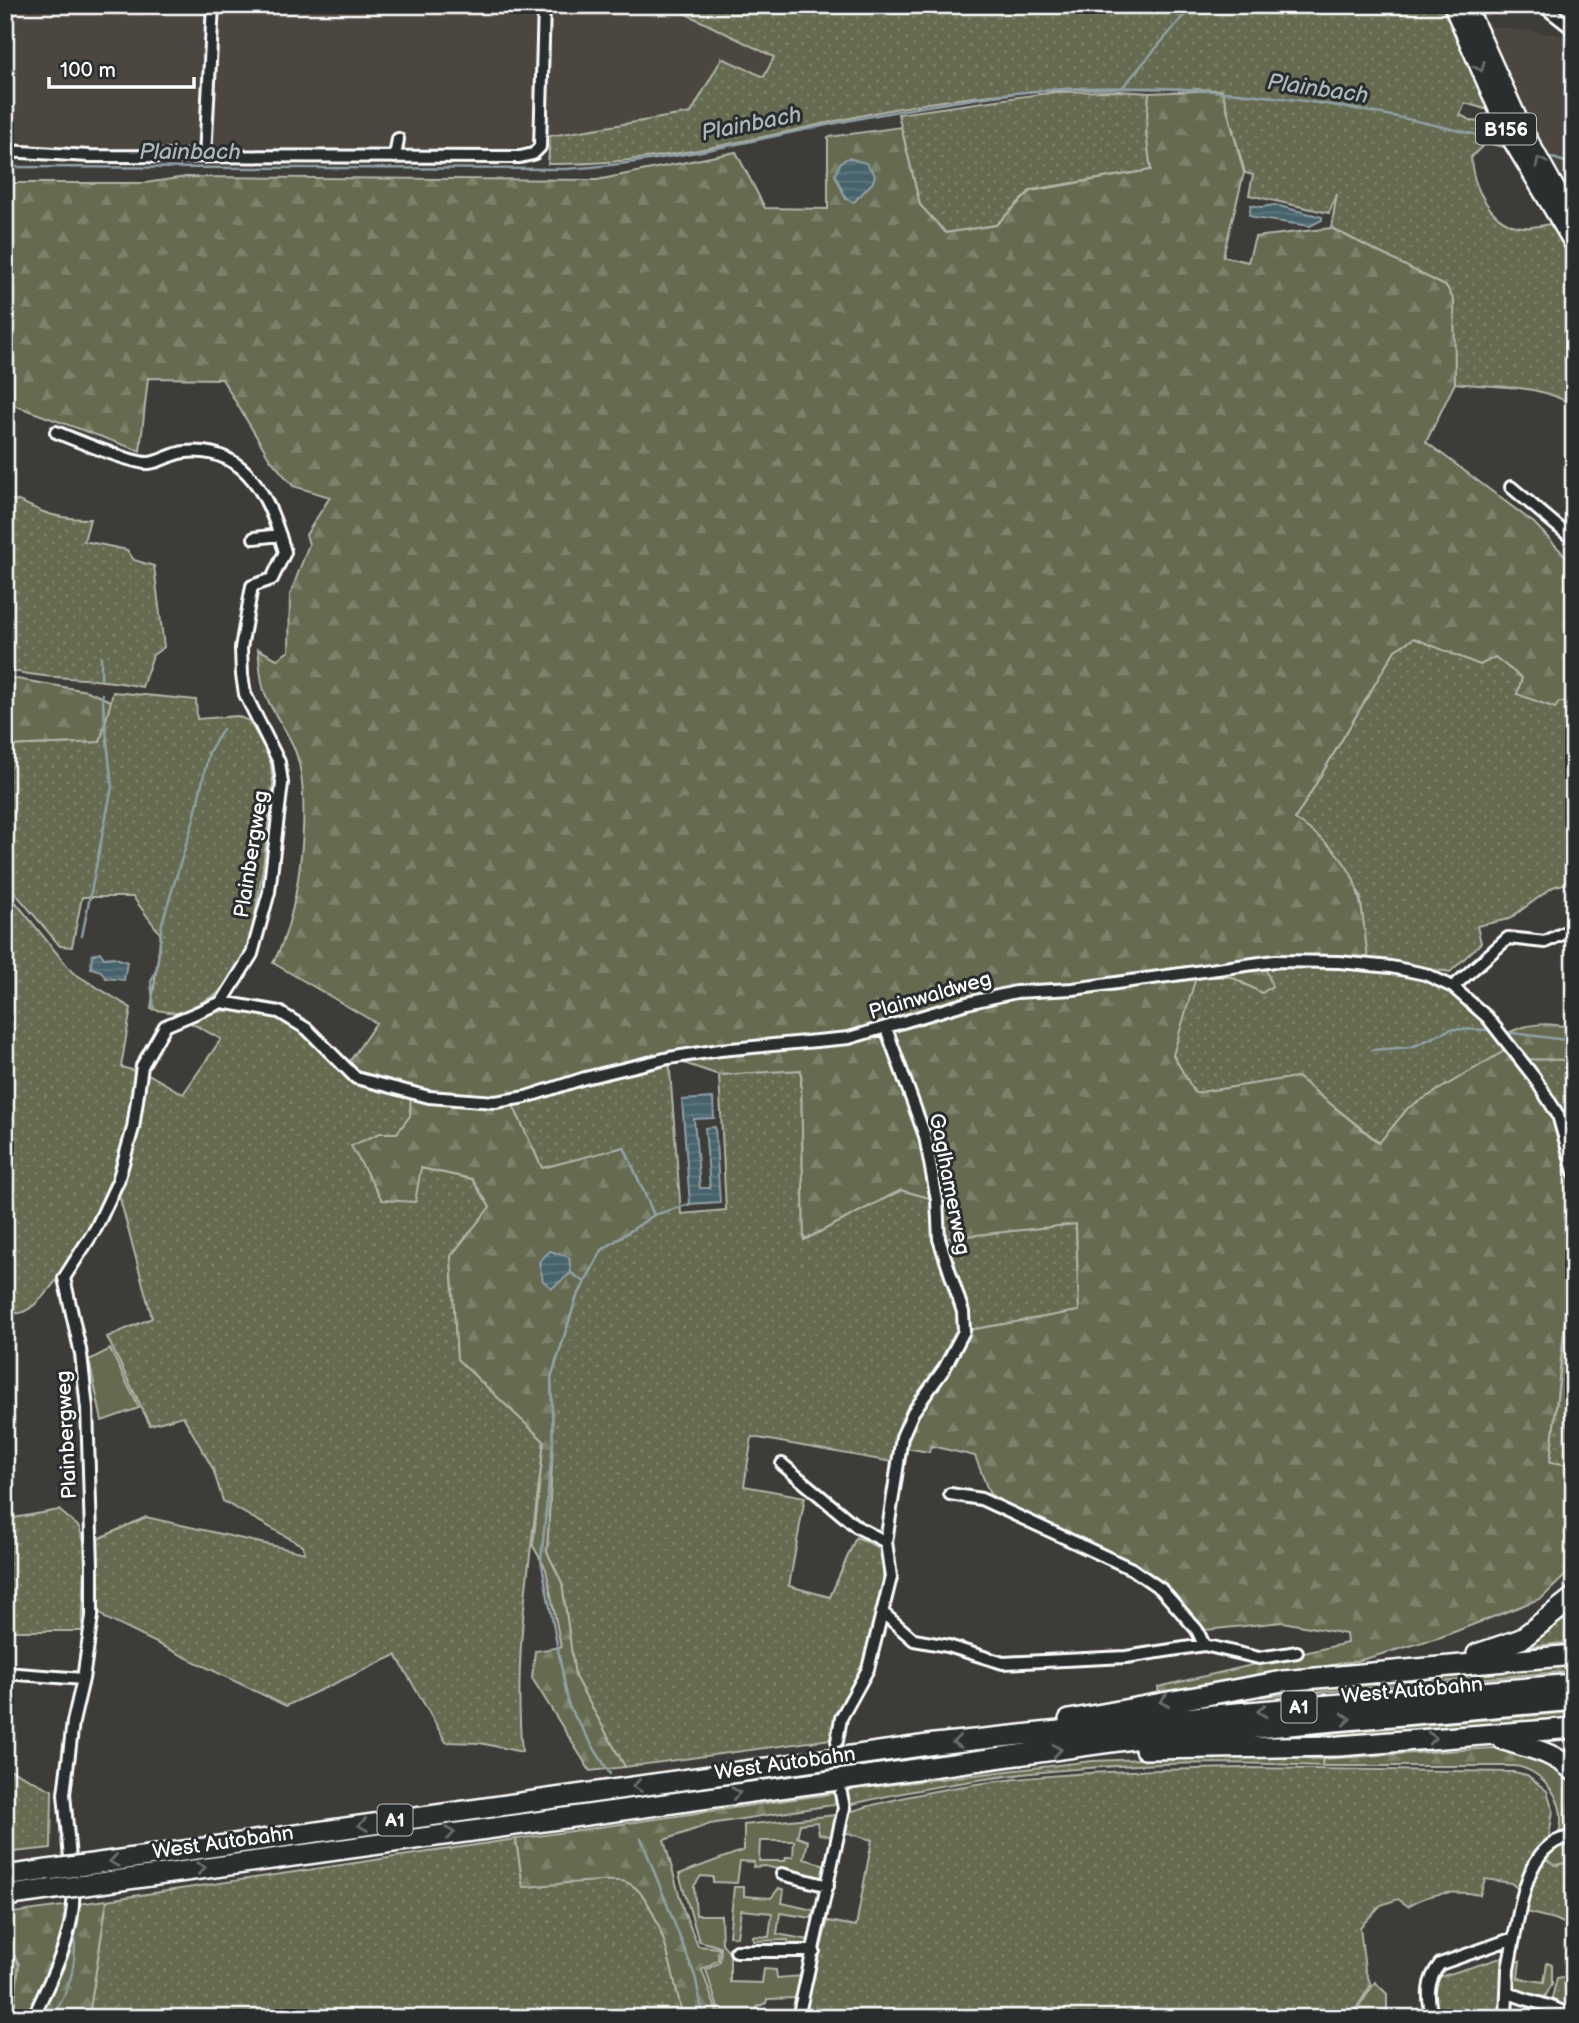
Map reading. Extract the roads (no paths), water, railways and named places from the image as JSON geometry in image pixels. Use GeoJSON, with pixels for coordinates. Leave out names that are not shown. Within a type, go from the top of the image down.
{"type":"FeatureCollection","features":[{"type":"Feature","properties":{"kind":"highway"},"geometry":{"type":"LineString","coordinates":[[1451,1665],[1521,1639],[1574,1597]]}},
{"type":"Feature","properties":{"kind":"highway"},"geometry":{"type":"LineString","coordinates":[[1025,1734],[1076,1718],[1242,1687],[1334,1675],[1574,1655]]}},
{"type":"Feature","properties":{"kind":"highway","name":"West Autobahn"},"geometry":{"type":"LineString","coordinates":[[5,1896],[47,1890],[85,1875],[1025,1734],[1574,1684]]}},
{"type":"Feature","properties":{"kind":"highway","name":"West Autobahn"},"geometry":{"type":"LineString","coordinates":[[5,1876],[48,1870],[85,1875],[1203,1731],[1574,1700]]}},
{"type":"Feature","properties":{"kind":"highway"},"geometry":{"type":"LineString","coordinates":[[1089,1746],[1135,1750],[1339,1746],[1574,1728]]}},
{"type":"Feature","properties":{"kind":"highway"},"geometry":{"type":"LineString","coordinates":[[1488,1734],[1533,1747],[1574,1771]]}},
{"type":"Feature","properties":{"kind":"main road","name":"B156"},"geometry":{"type":"LineString","coordinates":[[1452,5],[1510,138],[1574,246]]}},
{"type":"Feature","properties":{"kind":"main road","name":"B156"},"geometry":{"type":"LineString","coordinates":[[1467,5],[1523,129],[1574,221]]}},
{"type":"Feature","properties":{"kind":"street"},"geometry":{"type":"LineString","coordinates":[[205,157],[213,5]]}},
{"type":"Feature","properties":{"kind":"street"},"geometry":{"type":"LineString","coordinates":[[5,151],[205,157],[520,157],[533,154],[540,147],[544,5]]}},
{"type":"Feature","properties":{"kind":"street"},"geometry":{"type":"LineString","coordinates":[[1542,5],[1574,30]]}},
{"type":"Feature","properties":{"kind":"street"},"geometry":{"type":"LineString","coordinates":[[395,157],[398,139]]}},
{"type":"Feature","properties":{"kind":"street","name":"Plainbergweg"},"geometry":{"type":"LineString","coordinates":[[33,2018],[62,1952],[75,1908],[64,1794],[73,1722],[83,1679],[92,1616],[88,1417],[80,1354],[64,1278],[96,1228],[118,1181],[133,1128],[142,1066],[159,1036],[165,1026],[176,1020],[222,1002],[253,954],[269,892],[280,808],[279,762],[245,694],[241,648],[252,586],[272,579],[285,552],[258,482],[245,468],[223,456],[186,452],[149,463],[56,432]]}},
{"type":"Feature","properties":{"kind":"street"},"geometry":{"type":"LineString","coordinates":[[1511,487],[1574,540]]}},
{"type":"Feature","properties":{"kind":"street"},"geometry":{"type":"LineString","coordinates":[[254,538],[280,535]]}},
{"type":"Feature","properties":{"kind":"street"},"geometry":{"type":"LineString","coordinates":[[1453,987],[1508,938],[1545,942],[1574,928]]}},
{"type":"Feature","properties":{"kind":"street","name":"Plainwaldweg"},"geometry":{"type":"LineString","coordinates":[[222,1002],[279,1012],[306,1029],[356,1078],[429,1097],[495,1102],[511,1101],[585,1078],[669,1058],[720,1049],[849,1038],[967,1003],[1016,992],[1073,989],[1275,961],[1339,962],[1391,967],[1424,974],[1453,987],[1487,1017],[1546,1093],[1558,1115],[1574,1172]]}},
{"type":"Feature","properties":{"kind":"street","name":"Gaglhamerweg"},"geometry":{"type":"LineString","coordinates":[[836,1741],[841,1718],[868,1669],[891,1577],[886,1542],[902,1437],[913,1412],[944,1370],[964,1331],[963,1312],[939,1239],[937,1200],[925,1136],[886,1028]]}},
{"type":"Feature","properties":{"kind":"street"},"geometry":{"type":"LineString","coordinates":[[782,1464],[857,1527],[886,1542]]}},
{"type":"Feature","properties":{"kind":"street"},"geometry":{"type":"LineString","coordinates":[[950,1494],[981,1499],[1132,1569],[1161,1589],[1197,1630],[1203,1645]]}},
{"type":"Feature","properties":{"kind":"street"},"geometry":{"type":"LineString","coordinates":[[882,1612],[914,1640],[948,1646],[1003,1663],[1126,1657],[1203,1645],[1259,1658],[1297,1652]]}},
{"type":"Feature","properties":{"kind":"street"},"geometry":{"type":"LineString","coordinates":[[5,1673],[83,1679]]}},
{"type":"Feature","properties":{"kind":"street"},"geometry":{"type":"LineString","coordinates":[[798,2018],[844,1808],[841,1793]]}},
{"type":"Feature","properties":{"kind":"street"},"geometry":{"type":"LineString","coordinates":[[1506,2018],[1508,1969],[1514,1938],[1537,1859],[1550,1844],[1574,1837]]}},
{"type":"Feature","properties":{"kind":"street"},"geometry":{"type":"LineString","coordinates":[[782,1874],[828,1886]]}},
{"type":"Feature","properties":{"kind":"street"},"geometry":{"type":"LineString","coordinates":[[1433,2018],[1428,1983],[1440,1965],[1514,1938]]}},
{"type":"Feature","properties":{"kind":"street"},"geometry":{"type":"LineString","coordinates":[[736,1951],[814,1951]]}},
{"type":"Feature","properties":{"kind":"street"},"geometry":{"type":"LineString","coordinates":[[1508,1992],[1522,1999],[1564,2011],[1572,2018]]}},
{"type":"Feature","properties":{"kind":"water"},"geometry":{"type":"Polygon","coordinates":[[[848,158],[866,163],[875,175],[873,182],[854,202],[846,199],[835,175],[841,162],[848,158]]]}},
{"type":"Feature","properties":{"kind":"water"},"geometry":{"type":"Polygon","coordinates":[[[1251,205],[1275,205],[1322,217],[1322,220],[1310,226],[1254,218],[1249,215],[1251,205]]]}},
{"type":"Feature","properties":{"kind":"water"},"geometry":{"type":"Polygon","coordinates":[[[100,952],[104,958],[113,957],[127,962],[124,980],[106,978],[101,971],[91,968],[92,955],[100,952]]]}},
{"type":"Feature","properties":{"kind":"water"},"geometry":{"type":"Polygon","coordinates":[[[713,1098],[714,1118],[694,1119],[700,1188],[710,1188],[705,1128],[715,1127],[720,1202],[690,1204],[682,1100],[713,1098]]]}},
{"type":"Feature","properties":{"kind":"water"},"geometry":{"type":"Polygon","coordinates":[[[550,1251],[569,1257],[571,1273],[552,1288],[543,1281],[539,1262],[550,1251]]]}},
{"type":"Feature","properties":{"kind":"waterway"},"geometry":{"type":"LineString","coordinates":[[1122,88],[1193,5]]}},
{"type":"Feature","properties":{"kind":"waterway","name":"Plainbach"},"geometry":{"type":"LineString","coordinates":[[5,167],[566,169],[698,152],[872,116],[1014,93],[1104,88],[1218,91],[1274,97],[1386,115],[1497,140]]}},
{"type":"Feature","properties":{"kind":"waterway","name":"Plainbach"},"geometry":{"type":"LineString","coordinates":[[1544,155],[1574,165]]}},
{"type":"Feature","properties":{"kind":"waterway"},"geometry":{"type":"LineString","coordinates":[[101,656],[101,679]]}},
{"type":"Feature","properties":{"kind":"waterway"},"geometry":{"type":"LineString","coordinates":[[82,936],[112,787],[102,694]]}},
{"type":"Feature","properties":{"kind":"waterway"},"geometry":{"type":"LineString","coordinates":[[154,1008],[151,982],[157,968],[162,923],[194,819],[209,752],[223,729]]}},
{"type":"Feature","properties":{"kind":"waterway"},"geometry":{"type":"LineString","coordinates":[[1372,1050],[1412,1047],[1451,1029],[1492,1030]]}},
{"type":"Feature","properties":{"kind":"waterway"},"geometry":{"type":"LineString","coordinates":[[1504,1032],[1574,1041]]}},
{"type":"Feature","properties":{"kind":"waterway"},"geometry":{"type":"LineString","coordinates":[[624,1147],[654,1215]]}},
{"type":"Feature","properties":{"kind":"waterway"},"geometry":{"type":"LineString","coordinates":[[610,1774],[569,1707],[541,1560],[553,1442],[551,1378],[576,1299],[602,1250],[654,1215],[690,1204]]}},
{"type":"Feature","properties":{"kind":"waterway"},"geometry":{"type":"LineString","coordinates":[[571,1273],[585,1282]]}},
{"type":"Feature","properties":{"kind":"waterway"},"geometry":{"type":"LineString","coordinates":[[641,1838],[695,1976],[704,2018]]}},
{"type":"Feature","properties":{"kind":"waterway"},"geometry":{"type":"LineString","coordinates":[[50,2018],[63,1998],[71,1975],[78,1921]]}}]}
